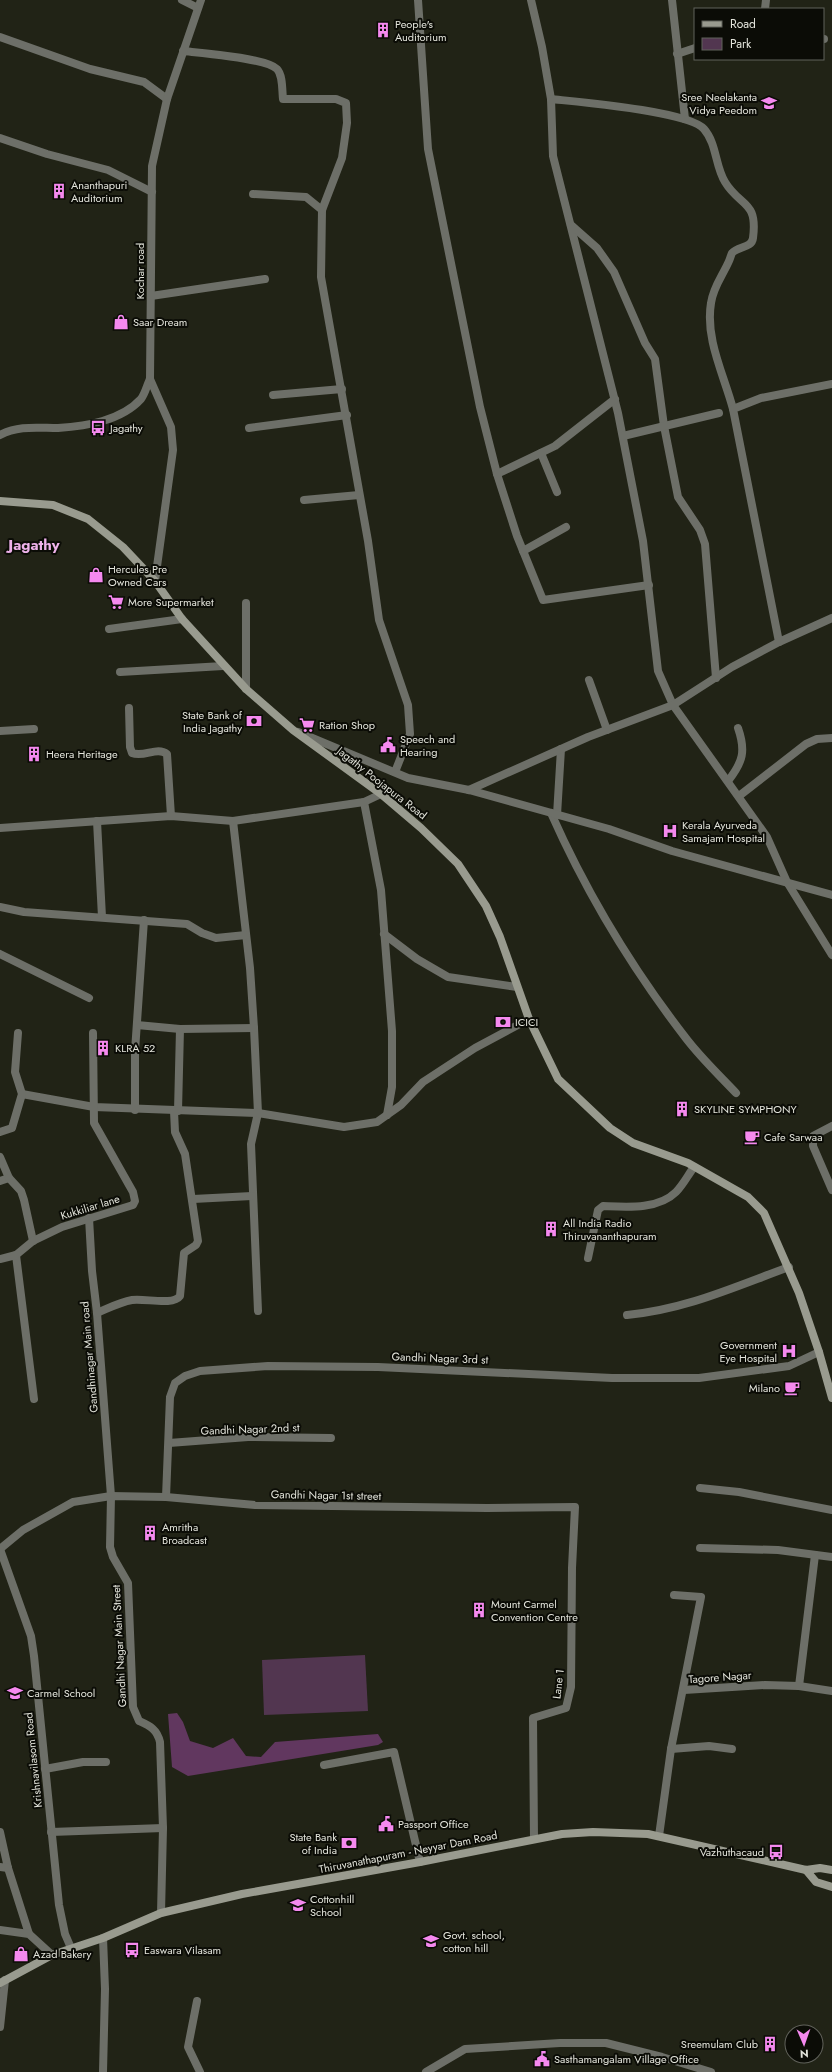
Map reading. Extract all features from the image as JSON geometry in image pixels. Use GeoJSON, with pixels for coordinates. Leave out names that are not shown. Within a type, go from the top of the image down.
{"type":"FeatureCollection","features":[{"type":"Feature","properties":{"kind":"main road","name":"Jagathy Poojapura Road"},"geometry":{"type":"LineString","coordinates":[[0,501],[53,506],[88,519],[123,547],[155,581],[182,619],[246,690],[293,730],[381,794],[421,828],[458,864],[486,906],[500,937],[529,1019],[558,1079],[610,1128],[633,1143],[694,1167],[748,1197],[764,1213],[789,1267],[819,1352],[832,1398]]}},
{"type":"Feature","properties":{"kind":"main road","name":"Thiruvanathapuram - Neyyar Dam Road"},"geometry":{"type":"LineString","coordinates":[[2,1982],[52,1955],[103,1938],[161,1913],[242,1894],[420,1862],[562,1834],[593,1832],[659,1836],[806,1870],[820,1868],[832,1870]]}},
{"type":"Feature","properties":{"kind":"main road"},"geometry":{"type":"LineString","coordinates":[[806,1870],[816,1882],[832,1887]]}},
{"type":"Feature","properties":{"kind":"street"},"geometry":{"type":"LineString","coordinates":[[182,0],[199,4]]}},
{"type":"Feature","properties":{"kind":"street"},"geometry":{"type":"LineString","coordinates":[[418,0],[428,149],[480,408],[496,474],[523,551],[543,600],[649,585]]}},
{"type":"Feature","properties":{"kind":"street"},"geometry":{"type":"LineString","coordinates":[[531,0],[542,47],[551,99],[553,156],[615,399],[643,541],[658,671],[673,705],[767,837],[786,882],[832,955]]}},
{"type":"Feature","properties":{"kind":"street"},"geometry":{"type":"LineString","coordinates":[[672,0],[685,119]]}},
{"type":"Feature","properties":{"kind":"street","name":"Kochar road"},"geometry":{"type":"LineString","coordinates":[[0,435],[28,427],[58,428],[95,423],[121,414],[141,398],[150,379],[152,166],[167,99],[199,4]]}},
{"type":"Feature","properties":{"kind":"street"},"geometry":{"type":"LineString","coordinates":[[0,38],[90,69],[144,82],[167,99]]}},
{"type":"Feature","properties":{"kind":"street"},"geometry":{"type":"LineString","coordinates":[[677,54],[694,48]]}},
{"type":"Feature","properties":{"kind":"street"},"geometry":{"type":"LineString","coordinates":[[183,50],[254,61],[270,65],[278,69],[283,99],[336,100],[346,103],[347,123],[342,158],[322,210],[321,277],[347,415],[380,620],[408,705],[410,734],[395,772]]}},
{"type":"Feature","properties":{"kind":"street"},"geometry":{"type":"LineString","coordinates":[[551,99],[642,110],[695,122],[703,128],[709,137],[723,180],[730,190],[748,205],[752,212],[753,239],[749,245],[732,253],[716,286],[711,303],[712,342],[733,409],[779,642]]}},
{"type":"Feature","properties":{"kind":"street"},"geometry":{"type":"LineString","coordinates":[[0,138],[47,154],[108,170],[152,192]]}},
{"type":"Feature","properties":{"kind":"street"},"geometry":{"type":"LineString","coordinates":[[253,194],[306,197],[322,210]]}},
{"type":"Feature","properties":{"kind":"street"},"geometry":{"type":"LineString","coordinates":[[570,224],[597,248],[614,272],[645,343],[655,359],[664,426],[678,496],[700,530],[705,544],[716,678]]}},
{"type":"Feature","properties":{"kind":"street"},"geometry":{"type":"LineString","coordinates":[[151,296],[265,279]]}},
{"type":"Feature","properties":{"kind":"street"},"geometry":{"type":"LineString","coordinates":[[150,379],[171,427],[173,450],[155,581]]}},
{"type":"Feature","properties":{"kind":"street"},"geometry":{"type":"LineString","coordinates":[[733,409],[762,398],[832,384]]}},
{"type":"Feature","properties":{"kind":"street"},"geometry":{"type":"LineString","coordinates":[[273,395],[342,388]]}},
{"type":"Feature","properties":{"kind":"street"},"geometry":{"type":"LineString","coordinates":[[496,474],[555,446],[615,399]]}},
{"type":"Feature","properties":{"kind":"street"},"geometry":{"type":"LineString","coordinates":[[622,436],[719,413]]}},
{"type":"Feature","properties":{"kind":"street"},"geometry":{"type":"LineString","coordinates":[[249,428],[347,415]]}},
{"type":"Feature","properties":{"kind":"street"},"geometry":{"type":"LineString","coordinates":[[541,453],[558,492]]}},
{"type":"Feature","properties":{"kind":"street"},"geometry":{"type":"LineString","coordinates":[[304,500],[359,495]]}},
{"type":"Feature","properties":{"kind":"street"},"geometry":{"type":"LineString","coordinates":[[523,551],[566,527]]}},
{"type":"Feature","properties":{"kind":"street"},"geometry":{"type":"LineString","coordinates":[[246,603],[246,690]]}},
{"type":"Feature","properties":{"kind":"street"},"geometry":{"type":"LineString","coordinates":[[469,790],[606,730],[673,705],[732,667],[779,642],[832,618]]}},
{"type":"Feature","properties":{"kind":"street"},"geometry":{"type":"LineString","coordinates":[[109,629],[182,619]]}},
{"type":"Feature","properties":{"kind":"street"},"geometry":{"type":"LineString","coordinates":[[120,672],[223,666]]}},
{"type":"Feature","properties":{"kind":"street"},"geometry":{"type":"LineString","coordinates":[[588,680],[606,730]]}},
{"type":"Feature","properties":{"kind":"street"},"geometry":{"type":"LineString","coordinates":[[129,708],[130,747],[132,753],[139,755],[159,751],[167,754],[172,816]]}},
{"type":"Feature","properties":{"kind":"street"},"geometry":{"type":"LineString","coordinates":[[728,781],[738,769],[742,758],[743,743],[738,728]]}},
{"type":"Feature","properties":{"kind":"street"},"geometry":{"type":"LineString","coordinates":[[0,731],[34,729]]}},
{"type":"Feature","properties":{"kind":"street"},"geometry":{"type":"LineString","coordinates":[[293,730],[408,778],[469,790],[609,829],[672,851],[832,895]]}},
{"type":"Feature","properties":{"kind":"street"},"geometry":{"type":"LineString","coordinates":[[739,796],[806,744],[817,739],[832,738]]}},
{"type":"Feature","properties":{"kind":"street"},"geometry":{"type":"LineString","coordinates":[[561,749],[554,814],[573,864],[609,929],[638,973],[686,1038],[736,1093]]}},
{"type":"Feature","properties":{"kind":"street"},"geometry":{"type":"LineString","coordinates":[[0,828],[172,816],[233,821],[364,802],[381,794]]}},
{"type":"Feature","properties":{"kind":"street"},"geometry":{"type":"LineString","coordinates":[[364,802],[381,890],[392,1031],[392,1087],[387,1114]]}},
{"type":"Feature","properties":{"kind":"street"},"geometry":{"type":"LineString","coordinates":[[97,821],[102,917]]}},
{"type":"Feature","properties":{"kind":"street"},"geometry":{"type":"LineString","coordinates":[[233,821],[250,968],[254,1028],[258,1114],[251,1144],[258,1311]]}},
{"type":"Feature","properties":{"kind":"street"},"geometry":{"type":"LineString","coordinates":[[0,907],[24,912],[188,924],[202,933],[216,938],[246,935]]}},
{"type":"Feature","properties":{"kind":"street"},"geometry":{"type":"LineString","coordinates":[[135,1110],[135,1051],[144,920]]}},
{"type":"Feature","properties":{"kind":"street"},"geometry":{"type":"LineString","coordinates":[[384,934],[417,959],[448,977],[517,987]]}},
{"type":"Feature","properties":{"kind":"street"},"geometry":{"type":"LineString","coordinates":[[0,954],[89,998]]}},
{"type":"Feature","properties":{"kind":"street"},"geometry":{"type":"LineString","coordinates":[[22,1094],[94,1108],[258,1114],[344,1127],[377,1122],[401,1105],[423,1082],[475,1048],[529,1019]]}},
{"type":"Feature","properties":{"kind":"street"},"geometry":{"type":"LineString","coordinates":[[137,1026],[180,1029],[254,1028]]}},
{"type":"Feature","properties":{"kind":"street"},"geometry":{"type":"LineString","coordinates":[[97,1313],[119,1303],[132,1300],[146,1299],[171,1302],[177,1300],[182,1288],[184,1253],[196,1245],[198,1241],[193,1199],[185,1154],[175,1132],[180,1029]]}},
{"type":"Feature","properties":{"kind":"street"},"geometry":{"type":"LineString","coordinates":[[0,1132],[12,1128],[22,1094],[15,1072],[18,1033]]}},
{"type":"Feature","properties":{"kind":"street"},"geometry":{"type":"LineString","coordinates":[[93,1033],[94,1108]]}},
{"type":"Feature","properties":{"kind":"street","name":"Kukkiliar lane"},"geometry":{"type":"LineString","coordinates":[[0,1259],[16,1255],[33,1241],[62,1227],[133,1205],[135,1201],[133,1192],[94,1123],[94,1108]]}},
{"type":"Feature","properties":{"kind":"street"},"geometry":{"type":"LineString","coordinates":[[832,1126],[813,1136],[812,1140],[813,1146],[832,1190]]}},
{"type":"Feature","properties":{"kind":"street"},"geometry":{"type":"LineString","coordinates":[[0,1157],[9,1178],[21,1191],[33,1241]]}},
{"type":"Feature","properties":{"kind":"street"},"geometry":{"type":"LineString","coordinates":[[588,1258],[598,1210],[603,1206],[633,1207],[666,1200],[676,1192],[694,1167]]}},
{"type":"Feature","properties":{"kind":"street"},"geometry":{"type":"LineString","coordinates":[[0,1181],[9,1178]]}},
{"type":"Feature","properties":{"kind":"street"},"geometry":{"type":"LineString","coordinates":[[193,1199],[252,1196]]}},
{"type":"Feature","properties":{"kind":"street","name":"Gandhinagar Main road"},"geometry":{"type":"LineString","coordinates":[[89,1218],[111,1496]]}},
{"type":"Feature","properties":{"kind":"street"},"geometry":{"type":"LineString","coordinates":[[16,1255],[34,1399]]}},
{"type":"Feature","properties":{"kind":"street"},"geometry":{"type":"LineString","coordinates":[[627,1315],[663,1311],[722,1294],[789,1267]]}},
{"type":"Feature","properties":{"kind":"street","name":"Gandhi Nagar 3rd st"},"geometry":{"type":"LineString","coordinates":[[166,1497],[170,1397],[175,1383],[185,1376],[200,1371],[268,1366],[378,1367],[612,1378],[699,1378],[789,1366],[819,1352]]}},
{"type":"Feature","properties":{"kind":"street","name":"Gandhi Nagar 2nd st"},"geometry":{"type":"LineString","coordinates":[[169,1443],[248,1437],[331,1438]]}},
{"type":"Feature","properties":{"kind":"street"},"geometry":{"type":"LineString","coordinates":[[700,1488],[739,1492],[832,1510]]}},
{"type":"Feature","properties":{"kind":"street"},"geometry":{"type":"LineString","coordinates":[[0,1549],[23,1530],[73,1502],[111,1496],[166,1497]]}},
{"type":"Feature","properties":{"kind":"street","name":"Gandhi Nagar Main Street"},"geometry":{"type":"LineString","coordinates":[[111,1496],[110,1548],[113,1558],[128,1583],[133,1707],[139,1720],[152,1727],[159,1738],[163,1828],[161,1913]]}},
{"type":"Feature","properties":{"kind":"street","name":"Gandhi Nagar 1st street"},"geometry":{"type":"LineString","coordinates":[[166,1497],[255,1504],[487,1508],[575,1507]]}},
{"type":"Feature","properties":{"kind":"street","name":"Lane 1"},"geometry":{"type":"LineString","coordinates":[[534,1839],[533,1718],[566,1708],[571,1687],[572,1568],[575,1507]]}},
{"type":"Feature","properties":{"kind":"street"},"geometry":{"type":"LineString","coordinates":[[700,1548],[778,1550],[832,1557]]}},
{"type":"Feature","properties":{"kind":"street","name":"Krishnavilasom Road"},"geometry":{"type":"LineString","coordinates":[[0,1549],[31,1636],[61,1919],[71,1948]]}},
{"type":"Feature","properties":{"kind":"street"},"geometry":{"type":"LineString","coordinates":[[799,1686],[815,1555]]}},
{"type":"Feature","properties":{"kind":"street"},"geometry":{"type":"LineString","coordinates":[[674,1595],[701,1597],[684,1690]]}},
{"type":"Feature","properties":{"kind":"street","name":"Tagore Nagar"},"geometry":{"type":"LineString","coordinates":[[659,1836],[671,1749],[684,1690],[765,1685],[799,1686],[832,1691]]}},
{"type":"Feature","properties":{"kind":"street"},"geometry":{"type":"LineString","coordinates":[[671,1749],[709,1746],[732,1749]]}},
{"type":"Feature","properties":{"kind":"street"},"geometry":{"type":"LineString","coordinates":[[324,1765],[394,1752],[420,1862]]}},
{"type":"Feature","properties":{"kind":"street"},"geometry":{"type":"LineString","coordinates":[[45,1769],[84,1762],[106,1762]]}},
{"type":"Feature","properties":{"kind":"street"},"geometry":{"type":"LineString","coordinates":[[51,1832],[163,1828]]}},
{"type":"Feature","properties":{"kind":"street"},"geometry":{"type":"LineString","coordinates":[[0,1832],[4,1868],[29,1934],[52,1955]]}},
{"type":"Feature","properties":{"kind":"street"},"geometry":{"type":"LineString","coordinates":[[0,1930],[29,1934]]}},
{"type":"Feature","properties":{"kind":"street"},"geometry":{"type":"LineString","coordinates":[[103,1938],[103,2072]]}},
{"type":"Feature","properties":{"kind":"street"},"geometry":{"type":"LineString","coordinates":[[0,2027],[2,1982]]}},
{"type":"Feature","properties":{"kind":"street"},"geometry":{"type":"LineString","coordinates":[[197,2001],[188,2046],[200,2072]]}},
{"type":"Feature","properties":{"kind":"street"},"geometry":{"type":"LineString","coordinates":[[426,2072],[465,2049],[560,2043],[606,2044],[662,2057],[711,2072]]}},
{"type":"Feature","properties":{"kind":"green space"},"geometry":{"type":"Polygon","coordinates":[[[365,1655],[368,1711],[264,1715],[262,1660],[365,1655]]]}},
{"type":"Feature","properties":{"kind":"shaded area"},"geometry":{"type":"Polygon","coordinates":[[[177,1713],[183,1722],[190,1741],[213,1748],[233,1738],[246,1756],[261,1757],[275,1742],[378,1734],[383,1742],[378,1745],[188,1776],[172,1767],[168,1714],[177,1713]]]}},
{"type":"Feature","properties":{"kind":"place","name":"People's Auditorium"},"geometry":{"type":"Point","coordinates":[383,30]}},
{"type":"Feature","properties":{"kind":"place","name":"Sree Neelakanta Vidya Peedom"},"geometry":{"type":"Point","coordinates":[769,103]}},
{"type":"Feature","properties":{"kind":"place","name":"Ananthapuri Auditorium"},"geometry":{"type":"Point","coordinates":[59,191]}},
{"type":"Feature","properties":{"kind":"place","name":"Saar Dream"},"geometry":{"type":"Point","coordinates":[121,322]}},
{"type":"Feature","properties":{"kind":"place","name":"Jagathy"},"geometry":{"type":"Point","coordinates":[98,428]}},
{"type":"Feature","properties":{"kind":"place","name":"Hercules Pre Owned Cars"},"geometry":{"type":"Point","coordinates":[96,575]}},
{"type":"Feature","properties":{"kind":"place","name":"More Supermarket"},"geometry":{"type":"Point","coordinates":[116,602]}},
{"type":"Feature","properties":{"kind":"place","name":"State Bank of India Jagathy"},"geometry":{"type":"Point","coordinates":[254,721]}},
{"type":"Feature","properties":{"kind":"place","name":"Ration Shop"},"geometry":{"type":"Point","coordinates":[307,725]}},
{"type":"Feature","properties":{"kind":"place","name":"Speech and Hearing"},"geometry":{"type":"Point","coordinates":[388,745]}},
{"type":"Feature","properties":{"kind":"place","name":"Heera Heritage"},"geometry":{"type":"Point","coordinates":[34,754]}},
{"type":"Feature","properties":{"kind":"place","name":"Kerala Ayurveda Samajam Hospital"},"geometry":{"type":"Point","coordinates":[670,831]}},
{"type":"Feature","properties":{"kind":"place","name":"ICICI"},"geometry":{"type":"Point","coordinates":[503,1022]}},
{"type":"Feature","properties":{"kind":"place","name":"KLRA 52"},"geometry":{"type":"Point","coordinates":[103,1048]}},
{"type":"Feature","properties":{"kind":"place","name":"SKYLINE SYMPHONY"},"geometry":{"type":"Point","coordinates":[682,1109]}},
{"type":"Feature","properties":{"kind":"place","name":"Cafe Sarwaa"},"geometry":{"type":"Point","coordinates":[752,1137]}},
{"type":"Feature","properties":{"kind":"place","name":"All India Radio Thiruvananthapuram"},"geometry":{"type":"Point","coordinates":[551,1229]}},
{"type":"Feature","properties":{"kind":"place","name":"Government Eye Hospital"},"geometry":{"type":"Point","coordinates":[789,1351]}},
{"type":"Feature","properties":{"kind":"place","name":"Milano"},"geometry":{"type":"Point","coordinates":[792,1388]}},
{"type":"Feature","properties":{"kind":"place","name":"Amritha Broadcast"},"geometry":{"type":"Point","coordinates":[150,1533]}},
{"type":"Feature","properties":{"kind":"place","name":"Mount Carmel Convention Centre"},"geometry":{"type":"Point","coordinates":[479,1610]}},
{"type":"Feature","properties":{"kind":"place","name":"Carmel School"},"geometry":{"type":"Point","coordinates":[15,1693]}},
{"type":"Feature","properties":{"kind":"place","name":"Passport Office"},"geometry":{"type":"Point","coordinates":[386,1824]}},
{"type":"Feature","properties":{"kind":"place","name":"State Bank of India"},"geometry":{"type":"Point","coordinates":[349,1843]}},
{"type":"Feature","properties":{"kind":"place","name":"Vazhuthacaud"},"geometry":{"type":"Point","coordinates":[776,1852]}},
{"type":"Feature","properties":{"kind":"place","name":"Cottonhill School"},"geometry":{"type":"Point","coordinates":[298,1905]}},
{"type":"Feature","properties":{"kind":"place","name":"Govt. school, cotton hill"},"geometry":{"type":"Point","coordinates":[431,1941]}},
{"type":"Feature","properties":{"kind":"place","name":"Easwara Vilasam"},"geometry":{"type":"Point","coordinates":[132,1950]}},
{"type":"Feature","properties":{"kind":"place","name":"Azad Bakery"},"geometry":{"type":"Point","coordinates":[21,1954]}},
{"type":"Feature","properties":{"kind":"place","name":"Sreemulam Club"},"geometry":{"type":"Point","coordinates":[770,2044]}},
{"type":"Feature","properties":{"kind":"place","name":"Sasthamangalam Village Office"},"geometry":{"type":"Point","coordinates":[542,2059]}},
{"type":"Feature","properties":{"kind":"district","name":"Jagathy"},"geometry":{"type":"Point","coordinates":[34,545]}}]}
